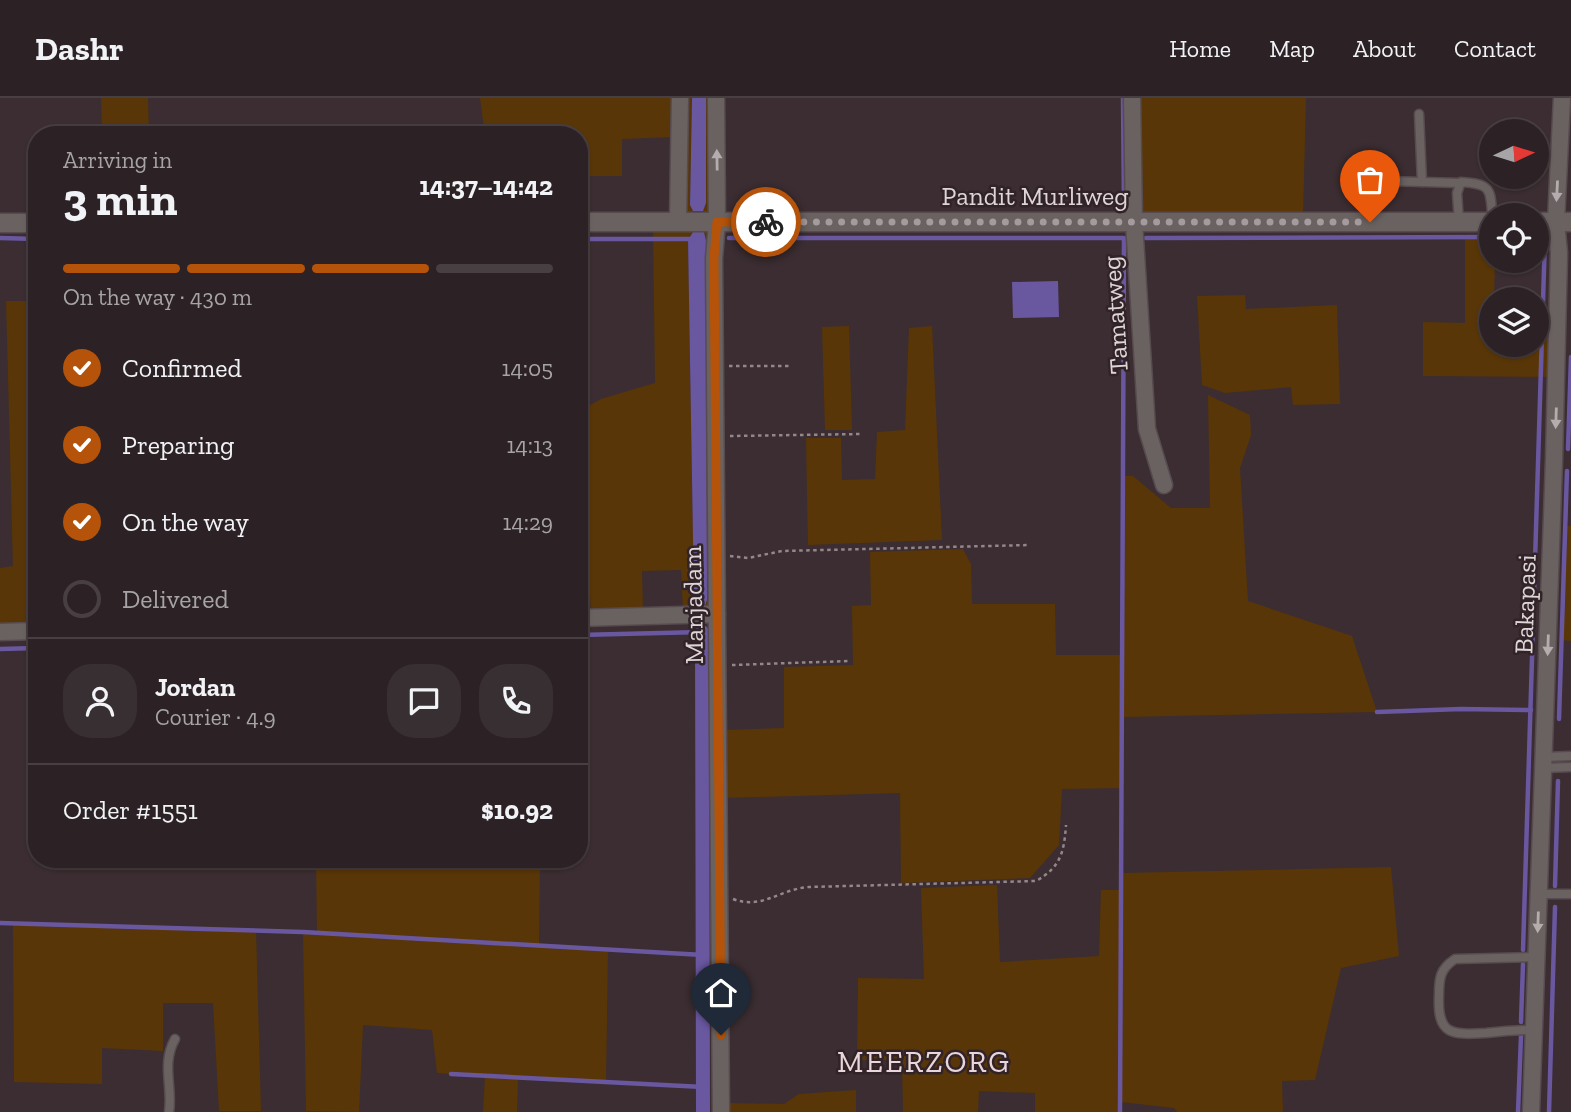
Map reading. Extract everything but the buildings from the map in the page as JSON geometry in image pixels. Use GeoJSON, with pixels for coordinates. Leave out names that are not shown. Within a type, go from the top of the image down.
{"type":"FeatureCollection","features":[{"type":"Feature","properties":{"kind":"street"},"geometry":{"type":"LineString","coordinates":[[680,98],[680,222]]}},
{"type":"Feature","properties":{"kind":"street","name":"Manjadam"},"geometry":{"type":"LineString","coordinates":[[716,98],[713,222],[721,1112]]}},
{"type":"Feature","properties":{"kind":"street","name":"Tamatweg"},"geometry":{"type":"LineString","coordinates":[[1132,98],[1134,222],[1147,429],[1164,485]]}},
{"type":"Feature","properties":{"kind":"street","name":"Bakapasi"},"geometry":{"type":"LineString","coordinates":[[1531,1112],[1544,762],[1563,461],[1559,253],[1563,222],[1562,98]]}},
{"type":"Feature","properties":{"kind":"street","name":"Pandit Murliweg"},"geometry":{"type":"LineString","coordinates":[[588,222],[1479,222]]}},
{"type":"Feature","properties":{"kind":"street"},"geometry":{"type":"LineString","coordinates":[[0,223],[28,223]]}},
{"type":"Feature","properties":{"kind":"street"},"geometry":{"type":"LineString","coordinates":[[588,618],[718,614]]}},
{"type":"Feature","properties":{"kind":"street"},"geometry":{"type":"LineString","coordinates":[[0,632],[28,631]]}},
{"type":"Feature","properties":{"kind":"lane"},"geometry":{"type":"LineString","coordinates":[[1419,114],[1422,182]]}},
{"type":"Feature","properties":{"kind":"lane"},"geometry":{"type":"LineString","coordinates":[[1387,181],[1482,183],[1492,203]]}},
{"type":"Feature","properties":{"kind":"lane"},"geometry":{"type":"LineString","coordinates":[[1459,183],[1459,222]]}},
{"type":"Feature","properties":{"kind":"lane"},"geometry":{"type":"LineString","coordinates":[[1544,762],[1571,756]]}},
{"type":"Feature","properties":{"kind":"lane"},"geometry":{"type":"LineString","coordinates":[[1544,762],[1571,767]]}},
{"type":"Feature","properties":{"kind":"lane"},"geometry":{"type":"LineString","coordinates":[[1539,894],[1571,894]]}},
{"type":"Feature","properties":{"kind":"lane"},"geometry":{"type":"LineString","coordinates":[[1534,1030],[1457,1035],[1445,1027],[1438,1014],[1439,975],[1446,965],[1455,959],[1537,957]]}},
{"type":"Feature","properties":{"kind":"lane"},"geometry":{"type":"LineString","coordinates":[[169,1112],[169,1050],[175,1039]]}},
{"type":"Feature","properties":{"kind":"path"},"geometry":{"type":"LineString","coordinates":[[715,366],[789,366]]}},
{"type":"Feature","properties":{"kind":"path"},"geometry":{"type":"LineString","coordinates":[[716,436],[861,434]]}},
{"type":"Feature","properties":{"kind":"path"},"geometry":{"type":"LineString","coordinates":[[717,554],[748,558],[782,551],[1030,545]]}},
{"type":"Feature","properties":{"kind":"path"},"geometry":{"type":"LineString","coordinates":[[718,665],[849,661]]}},
{"type":"Feature","properties":{"kind":"path"},"geometry":{"type":"LineString","coordinates":[[720,894],[750,904],[808,887],[1036,881],[1050,873],[1065,850],[1066,825]]}},
{"type":"Feature","properties":{"kind":"shaded area"},"geometry":{"type":"Polygon","coordinates":[[[101,98],[148,98],[149,126],[102,126],[101,98]]]}},
{"type":"Feature","properties":{"kind":"shaded area"},"geometry":{"type":"Polygon","coordinates":[[[480,98],[672,98],[673,137],[622,139],[622,176],[588,176],[588,126],[484,126],[480,98]]]}},
{"type":"Feature","properties":{"kind":"shaded area"},"geometry":{"type":"Polygon","coordinates":[[[684,98],[692,98],[690,204],[693,211],[706,203],[706,98],[711,98],[712,206],[704,216],[685,213],[684,98]]]}},
{"type":"Feature","properties":{"kind":"shaded area"},"geometry":{"type":"Polygon","coordinates":[[[692,98],[706,98],[706,203],[703,211],[693,211],[690,205],[692,98]]]}},
{"type":"Feature","properties":{"kind":"shaded area"},"geometry":{"type":"Polygon","coordinates":[[[1136,98],[1306,98],[1303,215],[1142,213],[1139,208],[1136,98]]]}},
{"type":"Feature","properties":{"kind":"shaded area"},"geometry":{"type":"Polygon","coordinates":[[[653,229],[707,229],[711,607],[683,611],[681,570],[642,571],[643,611],[591,614],[588,559],[588,406],[601,399],[655,383],[653,229]],[[693,232],[688,240],[696,606],[693,232]]]}},
{"type":"Feature","properties":{"kind":"shaded area"},"geometry":{"type":"Polygon","coordinates":[[[693,232],[704,232],[706,241],[705,606],[695,606],[694,600],[688,240],[693,232]]]}},
{"type":"Feature","properties":{"kind":"shaded area"},"geometry":{"type":"Polygon","coordinates":[[[1465,237],[1479,237],[1479,273],[1495,273],[1494,287],[1479,287],[1479,357],[1549,357],[1549,325],[1552,325],[1551,377],[1423,376],[1423,322],[1465,323],[1465,237]]]}},
{"type":"Feature","properties":{"kind":"shaded area"},"geometry":{"type":"Polygon","coordinates":[[[1058,281],[1059,317],[1013,318],[1012,282],[1058,281]]]}},
{"type":"Feature","properties":{"kind":"shaded area"},"geometry":{"type":"Polygon","coordinates":[[[1245,295],[1246,309],[1337,305],[1340,404],[1293,405],[1291,387],[1225,393],[1202,385],[1197,296],[1245,295]]]}},
{"type":"Feature","properties":{"kind":"shaded area"},"geometry":{"type":"Polygon","coordinates":[[[6,301],[28,301],[28,628],[0,629],[0,568],[13,566],[6,301]]]}},
{"type":"Feature","properties":{"kind":"shaded area"},"geometry":{"type":"Polygon","coordinates":[[[849,326],[852,430],[825,430],[822,327],[849,326]]]}},
{"type":"Feature","properties":{"kind":"shaded area"},"geometry":{"type":"Polygon","coordinates":[[[932,326],[942,540],[808,545],[806,438],[841,438],[842,480],[875,479],[877,432],[905,430],[909,328],[932,326]]]}},
{"type":"Feature","properties":{"kind":"shaded area"},"geometry":{"type":"Polygon","coordinates":[[[1208,395],[1250,415],[1251,435],[1240,468],[1248,601],[1352,636],[1377,712],[1123,717],[1122,788],[1062,789],[1059,845],[1030,878],[901,883],[900,793],[724,798],[723,730],[784,728],[784,667],[853,665],[852,606],[871,605],[870,552],[963,549],[971,564],[972,604],[1055,604],[1056,655],[1122,655],[1123,476],[1133,476],[1171,508],[1210,508],[1208,395]]]}},
{"type":"Feature","properties":{"kind":"shaded area"},"geometry":{"type":"Polygon","coordinates":[[[1566,526],[1571,526],[1571,641],[1562,640],[1566,526]]]}},
{"type":"Feature","properties":{"kind":"shaded area"},"geometry":{"type":"Polygon","coordinates":[[[1391,867],[1399,956],[1341,968],[1315,1080],[1282,1081],[1283,1112],[1177,1112],[1174,1108],[1121,1102],[1120,1112],[1035,1112],[1035,1093],[979,1091],[978,1112],[903,1112],[902,1060],[857,1060],[858,978],[924,979],[921,888],[997,885],[1000,962],[1099,956],[1101,890],[1121,890],[1122,873],[1391,867]]]}},
{"type":"Feature","properties":{"kind":"shaded area"},"geometry":{"type":"Polygon","coordinates":[[[316,868],[540,868],[539,945],[608,949],[606,1082],[518,1078],[517,1112],[483,1112],[485,1076],[437,1073],[432,1030],[363,1025],[359,1112],[306,1111],[303,932],[317,932],[316,868]]]}},
{"type":"Feature","properties":{"kind":"shaded area"},"geometry":{"type":"Polygon","coordinates":[[[13,924],[256,931],[261,1111],[219,1111],[213,1003],[163,1003],[163,1051],[102,1048],[102,1084],[14,1082],[13,924]]]}},
{"type":"Feature","properties":{"kind":"shaded area"},"geometry":{"type":"Polygon","coordinates":[[[856,1090],[856,1112],[726,1112],[726,1103],[784,1104],[799,1094],[856,1090]]]}},
{"type":"Feature","properties":{"kind":"waterway"},"geometry":{"type":"LineString","coordinates":[[1123,98],[1124,210]]}},
{"type":"Feature","properties":{"kind":"waterway"},"geometry":{"type":"LineString","coordinates":[[1146,238],[1479,237]]}},
{"type":"Feature","properties":{"kind":"waterway"},"geometry":{"type":"LineString","coordinates":[[0,238],[28,239]]}},
{"type":"Feature","properties":{"kind":"waterway"},"geometry":{"type":"LineString","coordinates":[[729,238],[1124,238],[1120,1112]]}},
{"type":"Feature","properties":{"kind":"waterway"},"geometry":{"type":"LineString","coordinates":[[588,239],[694,239]]}},
{"type":"Feature","properties":{"kind":"waterway"},"geometry":{"type":"LineString","coordinates":[[1523,950],[1544,273]]}},
{"type":"Feature","properties":{"kind":"waterway"},"geometry":{"type":"LineString","coordinates":[[1568,449],[1571,357]]}},
{"type":"Feature","properties":{"kind":"waterway"},"geometry":{"type":"LineString","coordinates":[[1559,719],[1567,471]]}},
{"type":"Feature","properties":{"kind":"waterway"},"geometry":{"type":"LineString","coordinates":[[588,635],[702,632]]}},
{"type":"Feature","properties":{"kind":"waterway"},"geometry":{"type":"LineString","coordinates":[[702,632],[703,1112]]}},
{"type":"Feature","properties":{"kind":"waterway"},"geometry":{"type":"LineString","coordinates":[[0,649],[28,648]]}},
{"type":"Feature","properties":{"kind":"waterway"},"geometry":{"type":"LineString","coordinates":[[1377,712],[1531,710]]}},
{"type":"Feature","properties":{"kind":"waterway"},"geometry":{"type":"LineString","coordinates":[[1555,886],[1558,781]]}},
{"type":"Feature","properties":{"kind":"waterway"},"geometry":{"type":"LineString","coordinates":[[1549,1112],[1555,907]]}},
{"type":"Feature","properties":{"kind":"waterway"},"geometry":{"type":"LineString","coordinates":[[0,923],[303,932],[703,955]]}},
{"type":"Feature","properties":{"kind":"waterway"},"geometry":{"type":"LineString","coordinates":[[1521,1022],[1523,964]]}},
{"type":"Feature","properties":{"kind":"waterway"},"geometry":{"type":"LineString","coordinates":[[1518,1112],[1521,1036]]}},
{"type":"Feature","properties":{"kind":"waterway"},"geometry":{"type":"LineString","coordinates":[[451,1074],[703,1087]]}},
{"type":"Feature","properties":{"kind":"way so far"},"geometry":{"type":"LineString","coordinates":[[766,222],[1370,222]]}},
{"type":"Feature","properties":{"kind":"district","name":"MEERZORG"},"geometry":{"type":"Point","coordinates":[924,1062]}},
{"type":"Feature","properties":{"kind":"route"},"geometry":{"type":"LineString","coordinates":[[721,1035],[714,258],[717,222],[766,222]]}}]}
